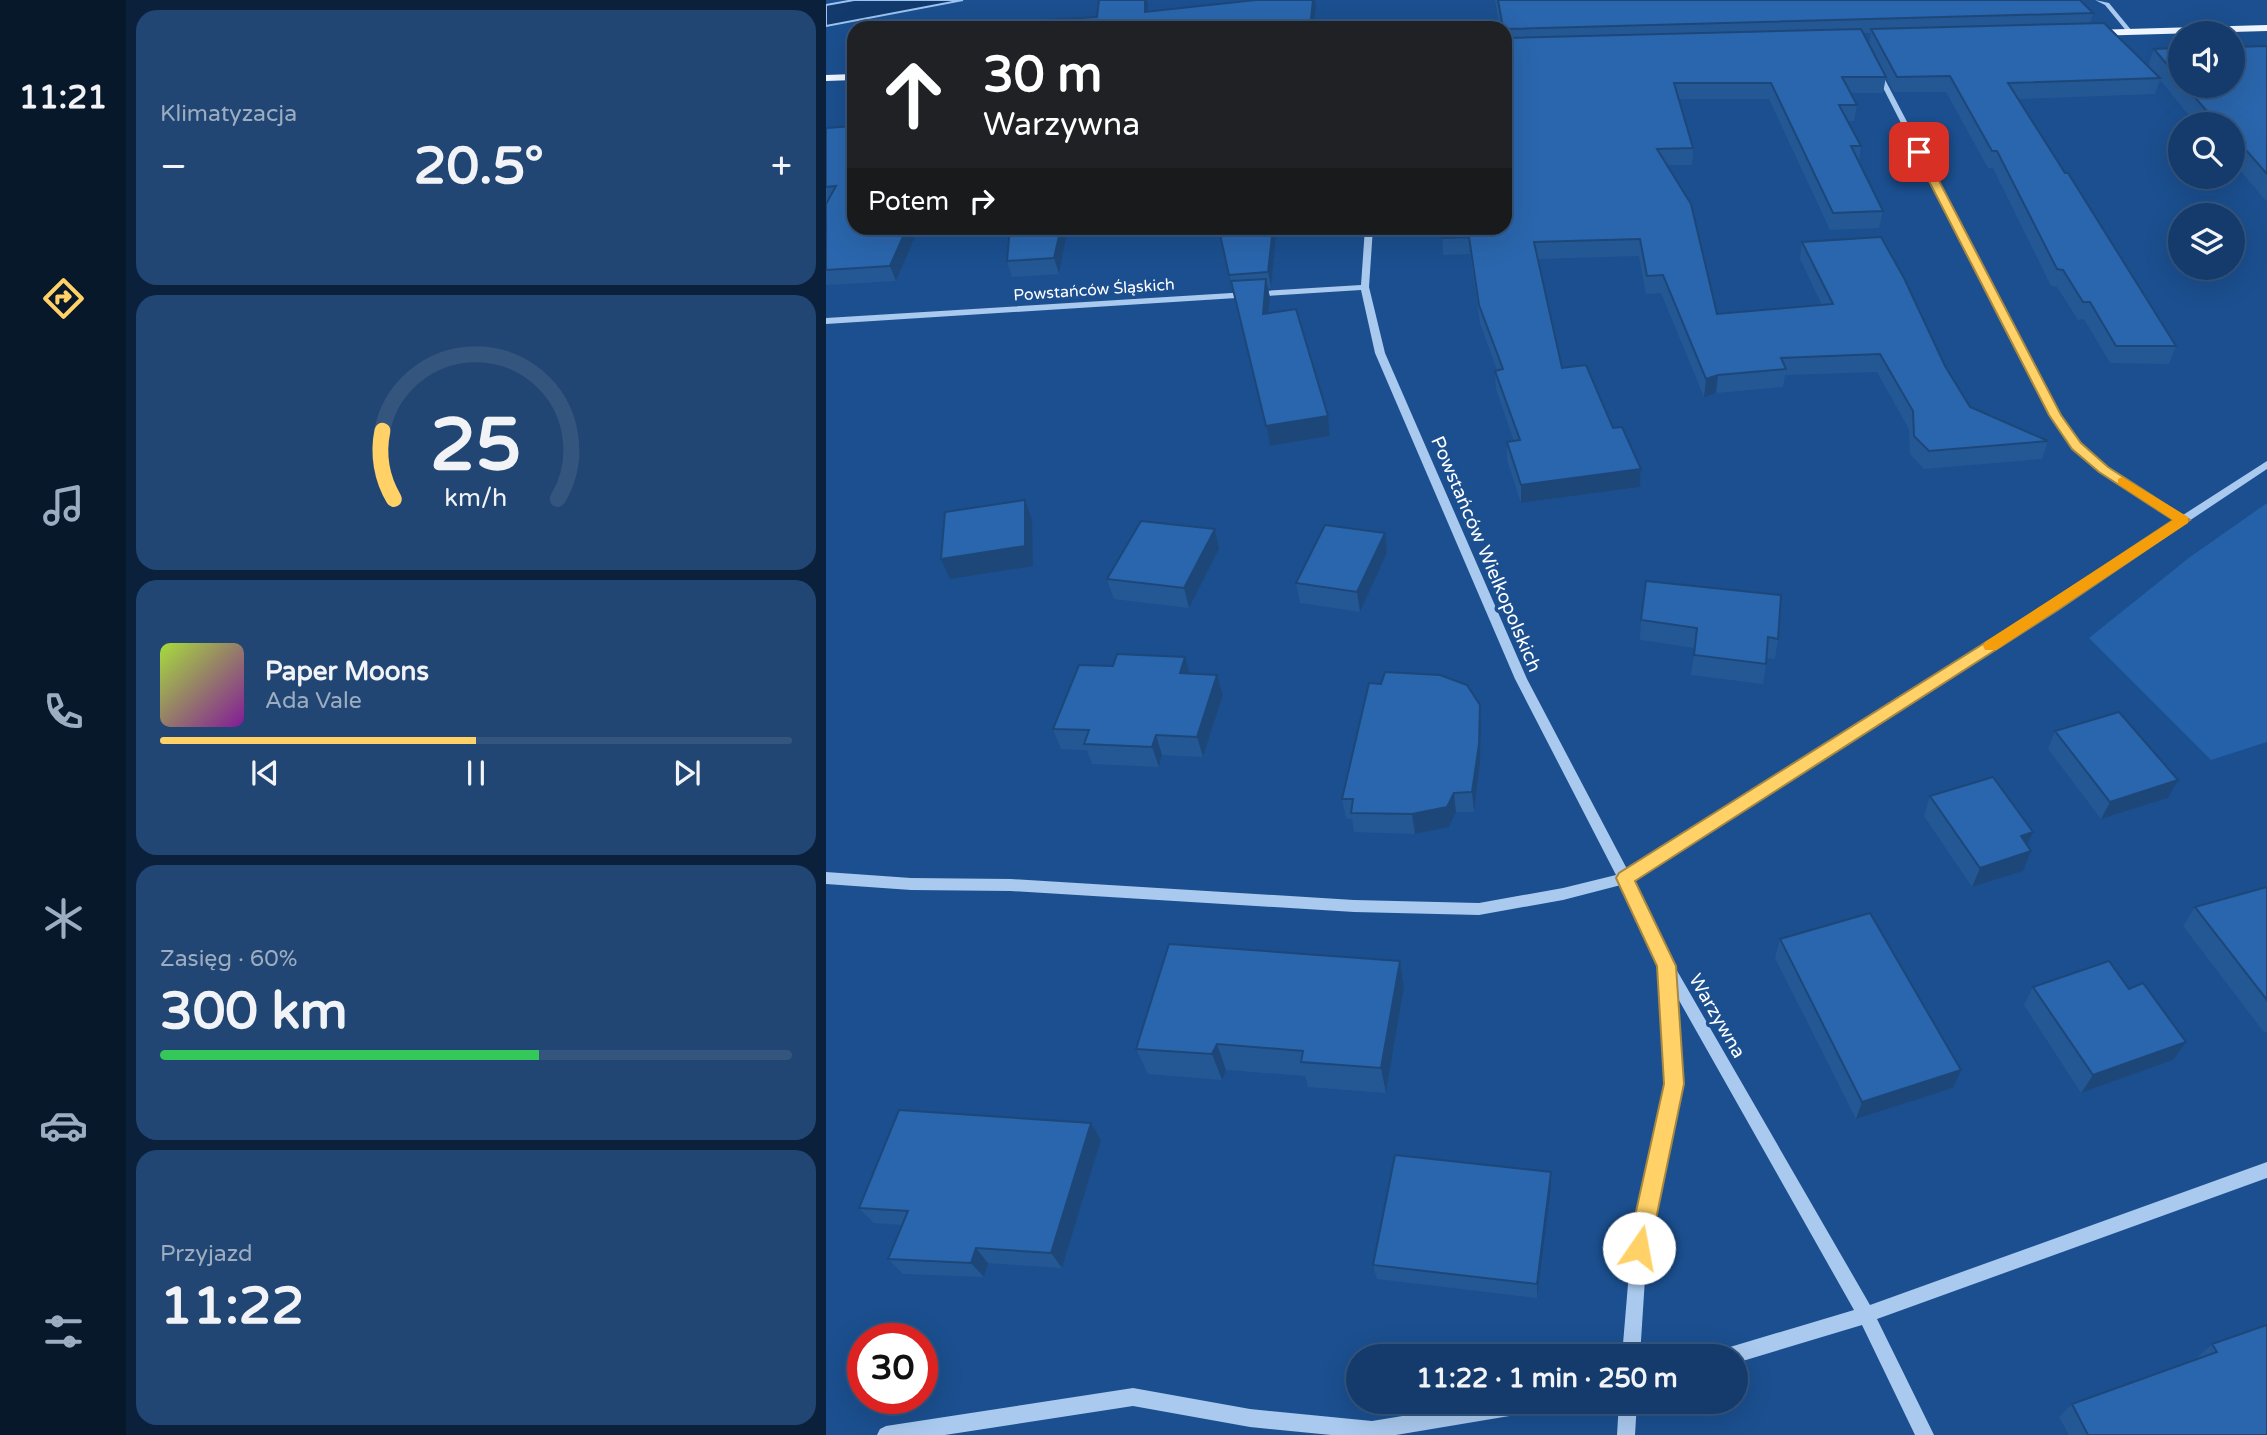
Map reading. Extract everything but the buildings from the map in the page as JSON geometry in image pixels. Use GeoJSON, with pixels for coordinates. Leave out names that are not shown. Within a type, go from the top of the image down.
{"type":"FeatureCollection","features":[{"type":"Feature","properties":{"kind":"main road"},"geometry":{"type":"LineString","coordinates":[[2076,33],[2267,28]]}},
{"type":"Feature","properties":{"kind":"main road"},"geometry":{"type":"LineString","coordinates":[[826,78],[847,77]]}},
{"type":"Feature","properties":{"kind":"street"},"geometry":{"type":"LineString","coordinates":[[2098,0],[2107,4],[2130,32]]}},
{"type":"Feature","properties":{"kind":"street"},"geometry":{"type":"LineString","coordinates":[[1870,56],[2055,415],[2077,446],[2103,470],[2183,520]]}},
{"type":"Feature","properties":{"kind":"street","name":"Powstańców Wielkopolskich"},"geometry":{"type":"LineString","coordinates":[[1368,235],[1365,287],[1380,353],[1521,679],[1625,878]]}},
{"type":"Feature","properties":{"kind":"street","name":"Powstańców Śląskich"},"geometry":{"type":"LineString","coordinates":[[826,321],[1365,287]]}},
{"type":"Feature","properties":{"kind":"street"},"geometry":{"type":"LineString","coordinates":[[826,878],[911,884],[1011,885],[1354,906],[1479,909],[1563,894],[1625,878],[2053,606],[2267,464]]}},
{"type":"Feature","properties":{"kind":"street","name":"Warzywna"},"geometry":{"type":"LineString","coordinates":[[1625,878],[1667,966],[1866,1315],[1925,1435]]}},
{"type":"Feature","properties":{"kind":"street"},"geometry":{"type":"LineString","coordinates":[[1632,1344],[1639,1248],[1674,1084],[1667,966]]}},
{"type":"Feature","properties":{"kind":"street"},"geometry":{"type":"LineString","coordinates":[[1748,1351],[1866,1315],[2267,1171]]}},
{"type":"Feature","properties":{"kind":"street"},"geometry":{"type":"LineString","coordinates":[[886,1435],[1133,1398],[1250,1418],[1372,1430],[1468,1414]]}},
{"type":"Feature","properties":{"kind":"street"},"geometry":{"type":"LineString","coordinates":[[1626,1435],[1627,1414]]}},
{"type":"Feature","properties":{"kind":"shaded area"},"geometry":{"type":"Polygon","coordinates":[[[854,0],[963,0],[826,26],[826,5],[854,0]]]}},
{"type":"Feature","properties":{"kind":"shaded area"},"geometry":{"type":"Polygon","coordinates":[[[2267,503],[2267,742],[2211,760],[2089,638],[2190,557],[2267,503]]]}},
{"type":"Feature","properties":{"kind":"slow traffic"},"geometry":{"type":"LineString","coordinates":[[1991,646],[2183,520],[2122,481]]}},
{"type":"Feature","properties":{"kind":"route"},"geometry":{"type":"LineString","coordinates":[[1639,1248],[1674,1084],[1667,966],[1625,878],[2053,606],[2183,520],[2103,470],[2077,446],[2055,415],[1919,152]]}}]}
